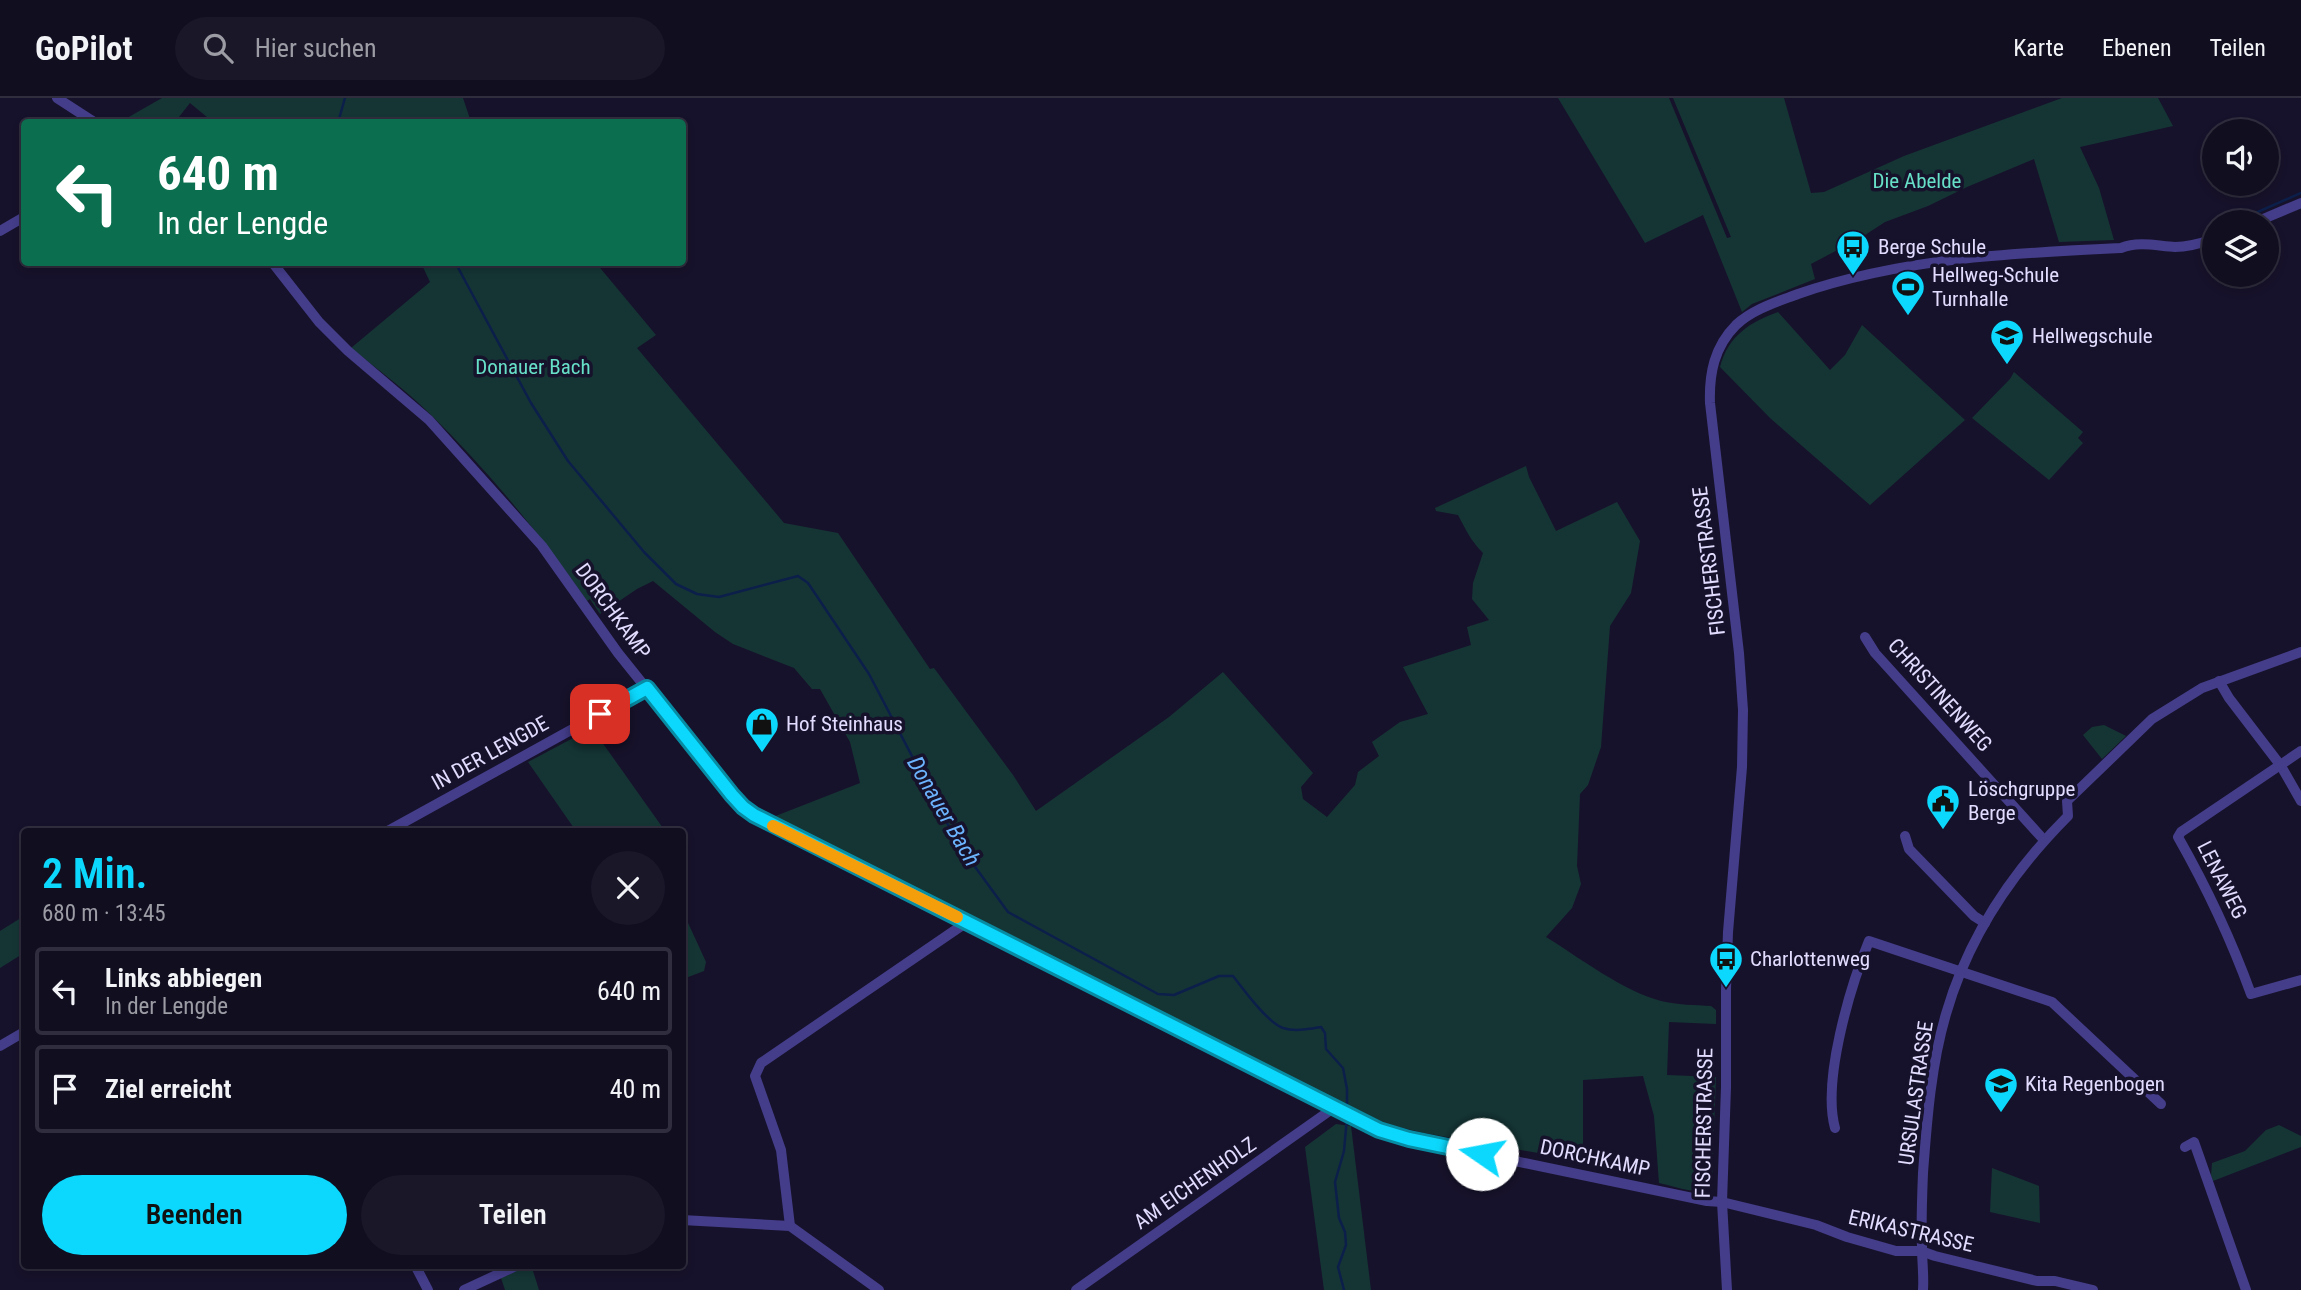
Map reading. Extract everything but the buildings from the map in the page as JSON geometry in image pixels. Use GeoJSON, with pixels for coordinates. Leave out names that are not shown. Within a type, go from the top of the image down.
{"type":"FeatureCollection","features":[{"type":"Feature","properties":{"kind":"street"},"geometry":{"type":"LineString","coordinates":[[57,98],[89,119]]}},
{"type":"Feature","properties":{"kind":"street"},"geometry":{"type":"LineString","coordinates":[[2279,212],[2301,203]]}},
{"type":"Feature","properties":{"kind":"street"},"geometry":{"type":"LineString","coordinates":[[0,231],[21,219]]}},
{"type":"Feature","properties":{"kind":"street","name":"FISCHERSTRASSE"},"geometry":{"type":"LineString","coordinates":[[1727,1290],[1722,1202],[1727,967],[1744,727],[1739,653],[1710,404],[1710,380],[1717,352],[1726,338],[1749,314],[1818,288],[1875,271],[2025,254],[2121,248],[2130,244],[2163,244],[2175,247],[2202,241]]}},
{"type":"Feature","properties":{"kind":"street","name":"DORCHKAMP"},"geometry":{"type":"LineString","coordinates":[[275,266],[319,323],[429,420],[497,494],[542,546],[618,653],[743,807],[767,823],[1379,1130],[1409,1139],[1722,1202]]}},
{"type":"Feature","properties":{"kind":"street","name":"CHRISTINENWEG"},"geometry":{"type":"LineString","coordinates":[[1865,636],[1875,653],[2044,840]]}},
{"type":"Feature","properties":{"kind":"street","name":"URSULASTRASSE"},"geometry":{"type":"LineString","coordinates":[[1923,1290],[1923,1172],[1929,1106],[1945,1015],[1960,972],[1985,923],[2044,840],[2068,816],[2067,801],[2152,719],[2192,694],[2220,681],[2301,652]]}},
{"type":"Feature","properties":{"kind":"street"},"geometry":{"type":"LineString","coordinates":[[2220,681],[2229,698],[2281,766],[2301,801]]}},
{"type":"Feature","properties":{"kind":"street","name":"IN DER LENGDE"},"geometry":{"type":"LineString","coordinates":[[393,828],[647,688]]}},
{"type":"Feature","properties":{"kind":"street","name":"LENAWEG"},"geometry":{"type":"LineString","coordinates":[[2301,751],[2180,832],[2178,837],[2210,894],[2251,994],[2301,980]]}},
{"type":"Feature","properties":{"kind":"street"},"geometry":{"type":"LineString","coordinates":[[1905,836],[1909,849],[1974,916],[1985,923]]}},
{"type":"Feature","properties":{"kind":"street"},"geometry":{"type":"LineString","coordinates":[[790,1226],[781,1150],[755,1076],[757,1069],[761,1063],[967,922]]}},
{"type":"Feature","properties":{"kind":"street"},"geometry":{"type":"LineString","coordinates":[[1835,1128],[1830,1112],[1840,1040],[1859,965],[1869,942],[2052,1002],[2161,1104]]}},
{"type":"Feature","properties":{"kind":"street"},"geometry":{"type":"LineString","coordinates":[[0,1046],[21,1034]]}},
{"type":"Feature","properties":{"kind":"street","name":"AM EICHENHOLZ"},"geometry":{"type":"LineString","coordinates":[[1076,1290],[1343,1112]]}},
{"type":"Feature","properties":{"kind":"street"},"geometry":{"type":"LineString","coordinates":[[2185,1147],[2194,1142],[2246,1290]]}},
{"type":"Feature","properties":{"kind":"street","name":"ERIKASTRASSE"},"geometry":{"type":"LineString","coordinates":[[1722,1202],[1816,1225],[1896,1251],[1922,1251],[2037,1281],[2055,1281],[2093,1290]]}},
{"type":"Feature","properties":{"kind":"street"},"geometry":{"type":"LineString","coordinates":[[686,1220],[790,1226],[879,1290]]}},
{"type":"Feature","properties":{"kind":"street"},"geometry":{"type":"LineString","coordinates":[[417,1269],[428,1290]]}},
{"type":"Feature","properties":{"kind":"street"},"geometry":{"type":"LineString","coordinates":[[464,1290],[509,1269]]}},
{"type":"Feature","properties":{"kind":"green space"},"geometry":{"type":"Polygon","coordinates":[[[162,98],[463,98],[470,119],[209,119],[190,103],[177,119],[125,119],[162,98]]]}},
{"type":"Feature","properties":{"kind":"green space","name":"Die Abelde"},"geometry":{"type":"Polygon","coordinates":[[[1558,98],[1669,98],[1727,238],[1731,237],[1673,98],[1784,98],[1811,193],[1824,192],[1904,156],[2062,98],[2158,98],[2173,126],[2080,147],[2099,188],[2114,240],[2059,242],[2034,159],[1885,222],[1811,264],[1815,279],[1752,304],[1742,312],[1703,215],[1645,243],[1558,98]]]}},
{"type":"Feature","properties":{"kind":"green space"},"geometry":{"type":"Polygon","coordinates":[[[422,266],[598,266],[656,335],[637,348],[784,523],[838,533],[930,669],[934,668],[1013,775],[1036,811],[1169,717],[1223,672],[1313,773],[1301,787],[1303,799],[1327,817],[1355,785],[1358,772],[1379,756],[1372,742],[1400,722],[1428,714],[1403,667],[1471,645],[1467,627],[1489,620],[1472,599],[1473,583],[1483,553],[1458,515],[1436,511],[1435,508],[1526,466],[1556,531],[1617,502],[1640,541],[1631,593],[1610,626],[1601,747],[1588,785],[1580,794],[1577,866],[1581,884],[1572,908],[1546,937],[1632,990],[1661,1001],[1711,1006],[1716,1010],[1716,1024],[1669,1022],[1667,1075],[1716,1077],[1712,1184],[1695,1191],[1659,1183],[1654,1116],[1643,1076],[1583,1080],[1583,1161],[1382,1123],[1357,1110],[1357,1114],[773,817],[860,783],[850,742],[820,689],[812,689],[794,668],[733,644],[653,581],[600,614],[590,599],[587,601],[531,527],[472,457],[420,404],[351,348],[430,282],[422,266]]]}},
{"type":"Feature","properties":{"kind":"green space"},"geometry":{"type":"Polygon","coordinates":[[[1778,312],[1830,370],[1845,355],[1862,325],[1965,420],[1870,505],[1770,418],[1720,367],[1734,339],[1758,320],[1778,312]]]}},
{"type":"Feature","properties":{"kind":"green space"},"geometry":{"type":"Polygon","coordinates":[[[2014,372],[2083,432],[2078,438],[2083,443],[2049,480],[1972,418],[2014,372]]]}},
{"type":"Feature","properties":{"kind":"green space"},"geometry":{"type":"Polygon","coordinates":[[[2104,725],[2126,736],[2102,759],[2083,735],[2092,727],[2104,725]]]}},
{"type":"Feature","properties":{"kind":"green space"},"geometry":{"type":"Polygon","coordinates":[[[592,728],[663,828],[574,828],[528,762],[592,728]]]}},
{"type":"Feature","properties":{"kind":"green space"},"geometry":{"type":"Polygon","coordinates":[[[21,918],[21,955],[0,968],[0,931],[21,918]]]}},
{"type":"Feature","properties":{"kind":"green space"},"geometry":{"type":"Polygon","coordinates":[[[686,919],[706,962],[704,971],[686,978],[686,919]]]}},
{"type":"Feature","properties":{"kind":"green space"},"geometry":{"type":"Polygon","coordinates":[[[1336,1124],[1351,1126],[1371,1290],[1324,1290],[1305,1147],[1336,1124]]]}},
{"type":"Feature","properties":{"kind":"green space"},"geometry":{"type":"Polygon","coordinates":[[[2279,1125],[2301,1136],[2301,1147],[2213,1181],[2212,1163],[2245,1151],[2266,1130],[2279,1125]]]}},
{"type":"Feature","properties":{"kind":"green space"},"geometry":{"type":"Polygon","coordinates":[[[1992,1168],[2039,1186],[2040,1223],[1990,1212],[1992,1168]]]}},
{"type":"Feature","properties":{"kind":"green space"},"geometry":{"type":"Polygon","coordinates":[[[521,1269],[534,1269],[539,1290],[505,1290],[501,1278],[521,1269]]]}},
{"type":"Feature","properties":{"kind":"waterway","name":"Donauer Bach"},"geometry":{"type":"LineString","coordinates":[[339,119],[345,98]]}},
{"type":"Feature","properties":{"kind":"waterway"},"geometry":{"type":"LineString","coordinates":[[2262,210],[2301,193]]}},
{"type":"Feature","properties":{"kind":"waterway","name":"Donauer Bach"},"geometry":{"type":"LineString","coordinates":[[457,266],[531,403],[568,461],[644,552],[676,584],[697,594],[719,597],[798,576],[808,583],[869,674],[957,842],[1008,912],[1158,994],[1174,995],[1219,976],[1233,976],[1256,1005],[1277,1025],[1292,1030],[1321,1027],[1325,1033],[1326,1049],[1343,1068],[1347,1110]]}},
{"type":"Feature","properties":{"kind":"waterway","name":"Donauer Bach"},"geometry":{"type":"LineString","coordinates":[[1344,1290],[1338,1267],[1346,1245],[1345,1232],[1339,1218],[1335,1182],[1344,1151],[1347,1117]]}},
{"type":"Feature","properties":{"kind":"slow traffic"},"geometry":{"type":"LineString","coordinates":[[773,826],[957,917]]}},
{"type":"Feature","properties":{"kind":"place","name":"Berge Schule"},"geometry":{"type":"Point","coordinates":[1853,277]}},
{"type":"Feature","properties":{"kind":"place","name":"Hellweg-Schule Turnhalle"},"geometry":{"type":"Point","coordinates":[1908,317]}},
{"type":"Feature","properties":{"kind":"place","name":"Hellwegschule"},"geometry":{"type":"Point","coordinates":[2007,366]}},
{"type":"Feature","properties":{"kind":"place","name":"Hof Steinhaus"},"geometry":{"type":"Point","coordinates":[762,754]}},
{"type":"Feature","properties":{"kind":"place","name":"Löschgruppe Berge"},"geometry":{"type":"Point","coordinates":[1943,831]}},
{"type":"Feature","properties":{"kind":"place","name":"Charlottenweg"},"geometry":{"type":"Point","coordinates":[1726,989]}},
{"type":"Feature","properties":{"kind":"place","name":"Kita Regenbogen"},"geometry":{"type":"Point","coordinates":[2001,1114]}},
{"type":"Feature","properties":{"kind":"route"},"geometry":{"type":"LineString","coordinates":[[600,714],[647,688],[732,795],[743,807],[767,823],[894,884],[1379,1130],[1482,1154]]}}]}
